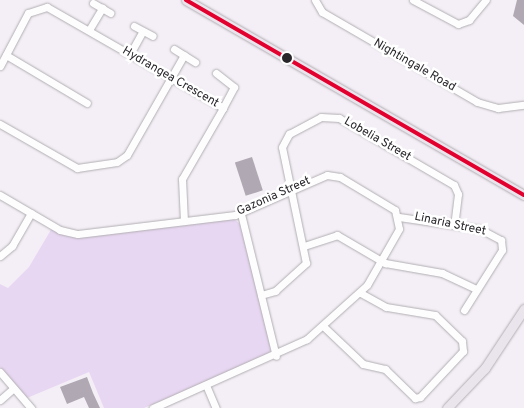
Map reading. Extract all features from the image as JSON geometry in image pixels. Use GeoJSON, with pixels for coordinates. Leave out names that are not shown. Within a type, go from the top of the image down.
{"type":"FeatureCollection","features":[{"type":"Feature","properties":{"kind":"main road"},"geometry":{"type":"LineString","coordinates":[[186,0],[524,195]]}},
{"type":"Feature","properties":{"kind":"main road"},"geometry":{"type":"LineString","coordinates":[[447,408],[484,368],[524,309]]}},
{"type":"Feature","properties":{"kind":"street"},"geometry":{"type":"LineString","coordinates":[[0,66],[26,16],[35,8],[34,0]]}},
{"type":"Feature","properties":{"kind":"street","name":"Nightingale Road"},"geometry":{"type":"LineString","coordinates":[[315,0],[322,12],[477,102],[498,108],[524,105]]}},
{"type":"Feature","properties":{"kind":"street"},"geometry":{"type":"LineString","coordinates":[[413,0],[458,24],[469,20],[486,0]]}},
{"type":"Feature","properties":{"kind":"street"},"geometry":{"type":"LineString","coordinates":[[93,3],[110,13]]}},
{"type":"Feature","properties":{"kind":"street","name":"Hydrangea Crescent"},"geometry":{"type":"LineString","coordinates":[[35,8],[51,8],[223,108],[182,179],[184,221]]}},
{"type":"Feature","properties":{"kind":"street"},"geometry":{"type":"LineString","coordinates":[[89,30],[102,8]]}},
{"type":"Feature","properties":{"kind":"street"},"geometry":{"type":"LineString","coordinates":[[134,26],[153,36]]}},
{"type":"Feature","properties":{"kind":"street"},"geometry":{"type":"LineString","coordinates":[[130,54],[143,31]]}},
{"type":"Feature","properties":{"kind":"street"},"geometry":{"type":"LineString","coordinates":[[174,49],[195,62]]}},
{"type":"Feature","properties":{"kind":"street"},"geometry":{"type":"LineString","coordinates":[[6,55],[87,102]]}},
{"type":"Feature","properties":{"kind":"street"},"geometry":{"type":"LineString","coordinates":[[0,124],[77,168],[116,162],[127,155],[184,55]]}},
{"type":"Feature","properties":{"kind":"street"},"geometry":{"type":"LineString","coordinates":[[216,73],[234,87],[223,108]]}},
{"type":"Feature","properties":{"kind":"street","name":"Lobelia Street"},"geometry":{"type":"LineString","coordinates":[[290,191],[282,154],[284,140],[314,120],[334,116],[454,185],[458,194],[454,224]]}},
{"type":"Feature","properties":{"kind":"street","name":"Gazonia Street"},"geometry":{"type":"LineString","coordinates":[[0,195],[60,230],[78,234],[241,214],[323,176],[336,176],[392,207],[399,217]]}},
{"type":"Feature","properties":{"kind":"street"},"geometry":{"type":"LineString","coordinates":[[261,295],[275,291],[302,269],[306,260],[290,191]]}},
{"type":"Feature","properties":{"kind":"street"},"geometry":{"type":"LineString","coordinates":[[0,256],[12,246],[31,213]]}},
{"type":"Feature","properties":{"kind":"street"},"geometry":{"type":"LineString","coordinates":[[241,214],[276,356]]}},
{"type":"Feature","properties":{"kind":"street"},"geometry":{"type":"LineString","coordinates":[[153,408],[297,346],[323,326],[361,293],[399,229],[399,217]]}},
{"type":"Feature","properties":{"kind":"street","name":"Linaria Street"},"geometry":{"type":"LineString","coordinates":[[399,217],[454,224],[486,231],[503,244],[482,285],[476,289],[464,310]]}},
{"type":"Feature","properties":{"kind":"street"},"geometry":{"type":"LineString","coordinates":[[304,246],[337,235],[381,260],[444,274],[476,289]]}},
{"type":"Feature","properties":{"kind":"street"},"geometry":{"type":"LineString","coordinates":[[323,326],[363,364],[385,369],[415,398],[420,397],[463,351],[462,341],[434,315],[388,308],[361,293]]}},
{"type":"Feature","properties":{"kind":"street"},"geometry":{"type":"LineString","coordinates":[[0,372],[31,408]]}},
{"type":"Feature","properties":{"kind":"street"},"geometry":{"type":"LineString","coordinates":[[206,385],[216,408]]}},
{"type":"Feature","properties":{"kind":"street"},"geometry":{"type":"LineString","coordinates":[[0,400],[14,388]]}},
{"type":"Feature","properties":{"kind":"shaded area"},"geometry":{"type":"Polygon","coordinates":[[[233,218],[241,225],[271,349],[267,357],[144,408],[104,408],[89,372],[27,398],[0,367],[0,284],[8,288],[29,267],[52,228],[77,237],[233,218]]]}},
{"type":"Feature","properties":{"kind":"building"},"geometry":{"type":"Polygon","coordinates":[[[517,0],[524,0],[524,25],[513,16],[517,0]]]}},
{"type":"Feature","properties":{"kind":"building"},"geometry":{"type":"Polygon","coordinates":[[[252,157],[263,190],[246,196],[235,163],[252,157]]]}},
{"type":"Feature","properties":{"kind":"building"},"geometry":{"type":"Polygon","coordinates":[[[87,377],[100,408],[89,408],[84,397],[67,404],[60,387],[87,377]]]}},
{"type":"Feature","properties":{"kind":"transit line"},"geometry":{"type":"LineString","coordinates":[[186,0],[524,195]]}}]}
